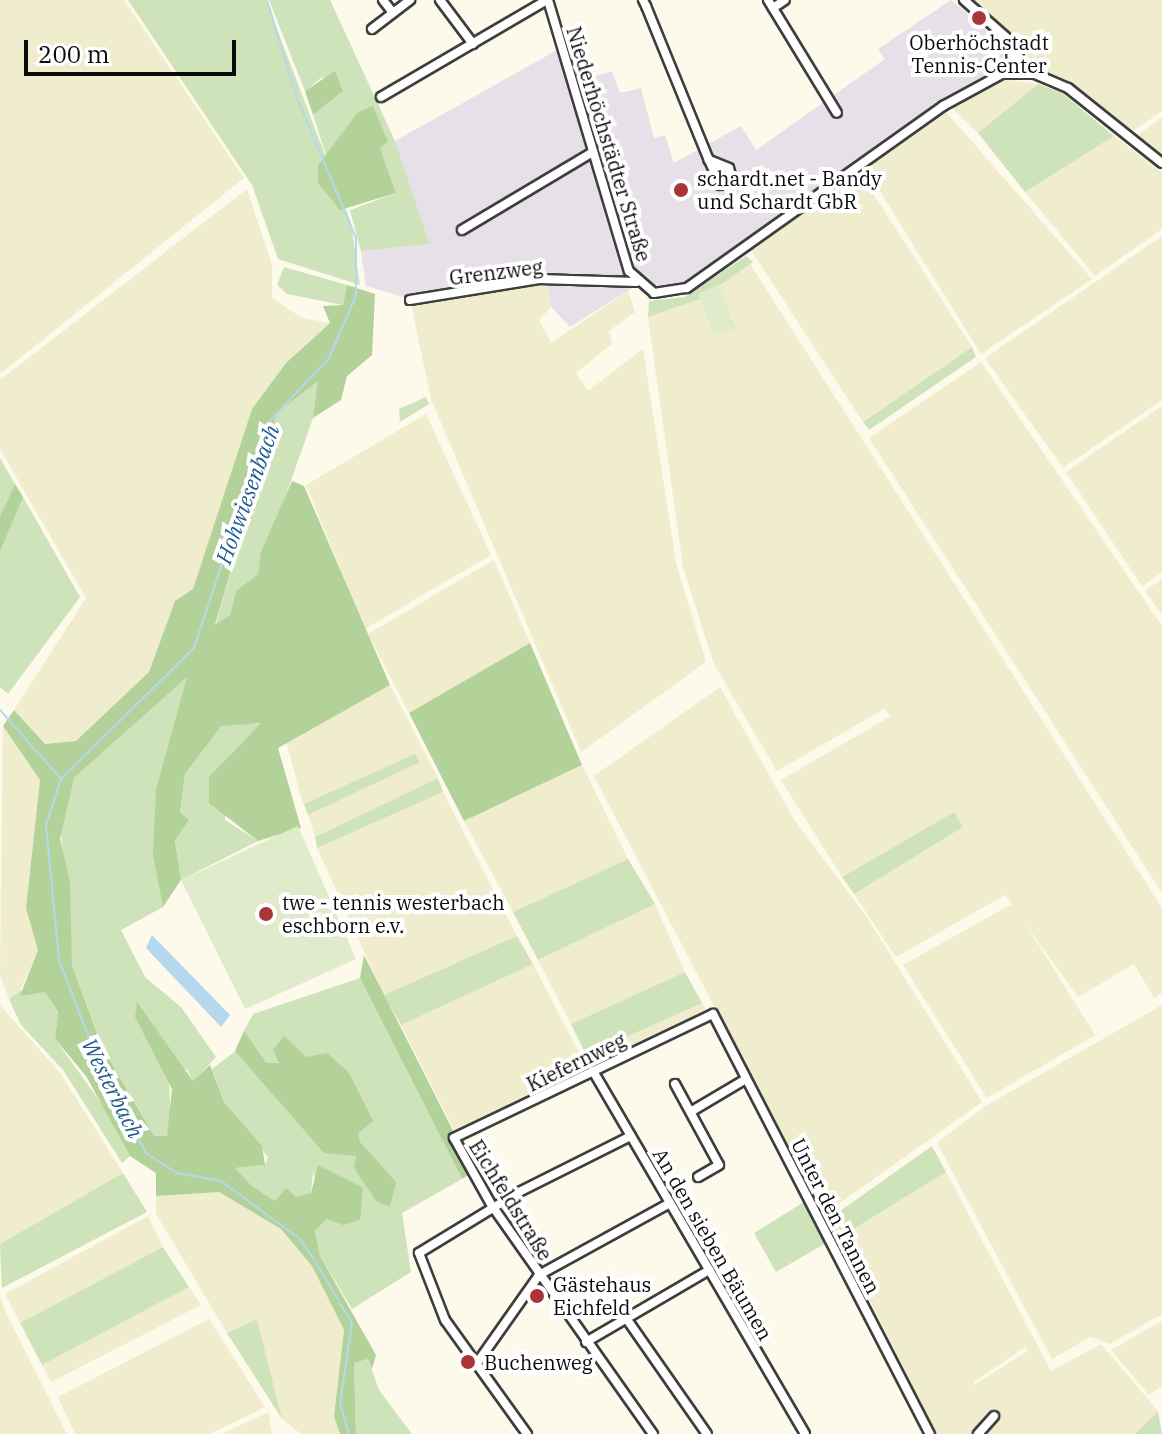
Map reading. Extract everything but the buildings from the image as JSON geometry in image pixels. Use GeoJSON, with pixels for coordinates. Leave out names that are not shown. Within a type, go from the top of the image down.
{"type":"FeatureCollection","features":[{"type":"Feature","properties":{"kind":"street"},"geometry":{"type":"LineString","coordinates":[[383,0],[393,13]]}},
{"type":"Feature","properties":{"kind":"street"},"geometry":{"type":"LineString","coordinates":[[372,29],[410,0]]}},
{"type":"Feature","properties":{"kind":"street"},"geometry":{"type":"LineString","coordinates":[[440,0],[473,44]]}},
{"type":"Feature","properties":{"kind":"street"},"geometry":{"type":"LineString","coordinates":[[381,97],[548,0]]}},
{"type":"Feature","properties":{"kind":"street","name":"Niederhöchstädter Straße"},"geometry":{"type":"LineString","coordinates":[[548,0],[636,282],[654,293],[687,288],[968,89],[1012,73],[1024,73],[1068,88],[1162,163]]}},
{"type":"Feature","properties":{"kind":"street"},"geometry":{"type":"LineString","coordinates":[[643,0],[709,160]]}},
{"type":"Feature","properties":{"kind":"street"},"geometry":{"type":"LineString","coordinates":[[785,0],[770,4],[837,113]]}},
{"type":"Feature","properties":{"kind":"street"},"geometry":{"type":"LineString","coordinates":[[964,0],[1010,41],[1024,73]]}},
{"type":"Feature","properties":{"kind":"street"},"geometry":{"type":"LineString","coordinates":[[1010,41],[1012,73]]}},
{"type":"Feature","properties":{"kind":"street"},"geometry":{"type":"LineString","coordinates":[[462,230],[593,152]]}},
{"type":"Feature","properties":{"kind":"street","name":"Grenzweg"},"geometry":{"type":"LineString","coordinates":[[410,300],[539,279],[636,282]]}},
{"type":"Feature","properties":{"kind":"street","name":"Kiefernweg"},"geometry":{"type":"LineString","coordinates":[[454,1138],[713,1014]]}},
{"type":"Feature","properties":{"kind":"street","name":"Unter den Tannen"},"geometry":{"type":"LineString","coordinates":[[713,1014],[930,1434]]}},
{"type":"Feature","properties":{"kind":"street","name":"An den sieben Bäumen"},"geometry":{"type":"LineString","coordinates":[[593,1071],[805,1434]]}},
{"type":"Feature","properties":{"kind":"street"},"geometry":{"type":"LineString","coordinates":[[692,1111],[746,1079]]}},
{"type":"Feature","properties":{"kind":"street"},"geometry":{"type":"LineString","coordinates":[[675,1084],[719,1165],[698,1177]]}},
{"type":"Feature","properties":{"kind":"street"},"geometry":{"type":"LineString","coordinates":[[527,1434],[477,1363],[421,1270],[422,1249],[492,1206],[631,1136]]}},
{"type":"Feature","properties":{"kind":"street","name":"Eichfeldstraße"},"geometry":{"type":"LineString","coordinates":[[454,1138],[492,1206],[653,1434]]}},
{"type":"Feature","properties":{"kind":"street"},"geometry":{"type":"LineString","coordinates":[[477,1363],[539,1275],[670,1203]]}},
{"type":"Feature","properties":{"kind":"street"},"geometry":{"type":"LineString","coordinates":[[586,1342],[709,1270]]}},
{"type":"Feature","properties":{"kind":"street"},"geometry":{"type":"LineString","coordinates":[[626,1318],[707,1434]]}},
{"type":"Feature","properties":{"kind":"street"},"geometry":{"type":"LineString","coordinates":[[978,1434],[994,1416]]}},
{"type":"Feature","properties":{"kind":"shaded area"},"geometry":{"type":"Polygon","coordinates":[[[0,0],[124,0],[244,178],[0,374],[0,0]]]}},
{"type":"Feature","properties":{"kind":"shaded area"},"geometry":{"type":"Polygon","coordinates":[[[951,0],[1003,44],[1003,66],[677,289],[658,290],[645,280],[570,327],[551,307],[547,282],[417,301],[366,286],[361,251],[430,244],[395,141],[557,50],[568,85],[612,71],[620,93],[641,88],[654,138],[665,135],[674,163],[741,126],[756,150],[885,59],[878,49],[951,0]]]}},
{"type":"Feature","properties":{"kind":"shaded area"},"geometry":{"type":"Polygon","coordinates":[[[970,0],[1162,0],[1162,111],[1132,132],[1066,81],[1034,66],[1014,37],[970,0]]]}},
{"type":"Feature","properties":{"kind":"shaded area"},"geometry":{"type":"Polygon","coordinates":[[[1002,79],[1038,84],[978,133],[952,108],[1002,79]]]}},
{"type":"Feature","properties":{"kind":"shaded area"},"geometry":{"type":"Polygon","coordinates":[[[946,112],[1092,279],[981,354],[866,169],[946,112]]]}},
{"type":"Feature","properties":{"kind":"shaded area"},"geometry":{"type":"Polygon","coordinates":[[[1162,117],[1162,155],[1138,135],[1162,117]]]}},
{"type":"Feature","properties":{"kind":"shaded area"},"geometry":{"type":"Polygon","coordinates":[[[1114,136],[1162,173],[1162,229],[1095,276],[1025,192],[1114,136]]]}},
{"type":"Feature","properties":{"kind":"shaded area"},"geometry":{"type":"Polygon","coordinates":[[[860,173],[972,347],[863,422],[751,250],[860,173]]]}},
{"type":"Feature","properties":{"kind":"shaded area"},"geometry":{"type":"Polygon","coordinates":[[[247,189],[272,265],[272,298],[302,318],[330,323],[286,363],[252,409],[193,590],[175,601],[149,672],[77,741],[45,744],[14,710],[86,598],[0,449],[0,380],[247,189]]]}},
{"type":"Feature","properties":{"kind":"shaded area"},"geometry":{"type":"Polygon","coordinates":[[[1162,236],[1162,400],[1063,468],[985,358],[1162,236]]]}},
{"type":"Feature","properties":{"kind":"shaded area"},"geometry":{"type":"Polygon","coordinates":[[[750,264],[1162,908],[1162,993],[1154,998],[1134,964],[1078,997],[1025,923],[1095,1035],[987,1098],[903,965],[1012,904],[1005,895],[896,957],[854,894],[963,827],[954,812],[842,877],[781,780],[891,716],[884,709],[777,771],[714,664],[683,567],[648,317],[700,299],[714,336],[737,327],[718,284],[750,264]]]}},
{"type":"Feature","properties":{"kind":"shaded area"},"geometry":{"type":"Polygon","coordinates":[[[547,282],[551,307],[539,320],[551,343],[628,291],[635,312],[609,331],[612,344],[576,373],[588,391],[643,349],[676,563],[706,662],[581,752],[431,399],[412,308],[420,300],[547,282]]]}},
{"type":"Feature","properties":{"kind":"shaded area"},"geometry":{"type":"Polygon","coordinates":[[[981,362],[1162,626],[1162,893],[869,438],[981,362]]]}},
{"type":"Feature","properties":{"kind":"shaded area"},"geometry":{"type":"Polygon","coordinates":[[[1162,406],[1162,572],[1142,586],[1066,472],[1162,406]]]}},
{"type":"Feature","properties":{"kind":"shaded area"},"geometry":{"type":"Polygon","coordinates":[[[426,414],[491,555],[365,629],[306,485],[426,414]]]}},
{"type":"Feature","properties":{"kind":"shaded area"},"geometry":{"type":"Polygon","coordinates":[[[494,560],[530,643],[409,713],[368,634],[494,560]]]}},
{"type":"Feature","properties":{"kind":"shaded area"},"geometry":{"type":"Polygon","coordinates":[[[1162,579],[1162,614],[1145,591],[1162,579]]]}},
{"type":"Feature","properties":{"kind":"shaded area"},"geometry":{"type":"Polygon","coordinates":[[[390,685],[438,778],[315,837],[308,815],[420,761],[415,755],[303,805],[286,741],[390,685]]]}},
{"type":"Feature","properties":{"kind":"shaded area"},"geometry":{"type":"Polygon","coordinates":[[[720,687],[793,818],[866,916],[982,1102],[823,1215],[594,776],[720,687]]]}},
{"type":"Feature","properties":{"kind":"shaded area"},"geometry":{"type":"Polygon","coordinates":[[[3,726],[40,780],[26,908],[39,949],[20,991],[9,999],[0,975],[3,726]]]}},
{"type":"Feature","properties":{"kind":"shaded area"},"geometry":{"type":"Polygon","coordinates":[[[582,765],[628,859],[513,912],[464,821],[582,765]]]}},
{"type":"Feature","properties":{"kind":"shaded area"},"geometry":{"type":"Polygon","coordinates":[[[443,792],[517,936],[384,995],[317,848],[443,792]]]}},
{"type":"Feature","properties":{"kind":"shaded area"},"geometry":{"type":"Polygon","coordinates":[[[655,904],[685,972],[571,1024],[538,960],[655,904]]]}},
{"type":"Feature","properties":{"kind":"shaded area"},"geometry":{"type":"Polygon","coordinates":[[[533,964],[588,1070],[456,1134],[401,1025],[533,964]]]}},
{"type":"Feature","properties":{"kind":"shaded area"},"geometry":{"type":"Polygon","coordinates":[[[702,1003],[708,1013],[593,1067],[586,1055],[702,1003]]]}},
{"type":"Feature","properties":{"kind":"shaded area"},"geometry":{"type":"Polygon","coordinates":[[[0,1005],[61,1074],[123,1173],[0,1244],[0,1005]]]}},
{"type":"Feature","properties":{"kind":"shaded area"},"geometry":{"type":"Polygon","coordinates":[[[1162,1005],[1162,1314],[1110,1344],[1090,1337],[1052,1359],[937,1143],[984,1107],[1162,1005]]]}},
{"type":"Feature","properties":{"kind":"shaded area"},"geometry":{"type":"Polygon","coordinates":[[[946,1172],[1051,1371],[1101,1344],[1158,1411],[1135,1434],[936,1434],[839,1238],[946,1172]],[[1025,1347],[974,1382],[974,1385],[1028,1351],[1025,1347]]]}},
{"type":"Feature","properties":{"kind":"shaded area"},"geometry":{"type":"Polygon","coordinates":[[[219,1192],[281,1229],[312,1266],[344,1330],[334,1415],[340,1434],[301,1434],[282,1419],[257,1319],[227,1333],[156,1214],[156,1196],[219,1192]]]}},
{"type":"Feature","properties":{"kind":"shaded area"},"geometry":{"type":"Polygon","coordinates":[[[148,1216],[163,1247],[20,1323],[5,1294],[148,1216]]]}},
{"type":"Feature","properties":{"kind":"shaded area"},"geometry":{"type":"Polygon","coordinates":[[[189,1287],[201,1305],[51,1382],[42,1365],[189,1287]]]}},
{"type":"Feature","properties":{"kind":"shaded area"},"geometry":{"type":"Polygon","coordinates":[[[0,1297],[8,1317],[67,1434],[0,1434],[0,1297]]]}},
{"type":"Feature","properties":{"kind":"shaded area"},"geometry":{"type":"Polygon","coordinates":[[[209,1319],[265,1407],[210,1434],[75,1434],[58,1397],[209,1319]]]}},
{"type":"Feature","properties":{"kind":"shaded area"},"geometry":{"type":"Polygon","coordinates":[[[1162,1321],[1162,1386],[1149,1395],[1111,1350],[1162,1321]]]}},
{"type":"Feature","properties":{"kind":"shaded area"},"geometry":{"type":"Polygon","coordinates":[[[268,1412],[272,1434],[222,1434],[268,1412]]]}},
{"type":"Feature","properties":{"kind":"green space"},"geometry":{"type":"Polygon","coordinates":[[[128,0],[266,0],[351,223],[360,285],[278,259],[252,185],[128,0]]]}},
{"type":"Feature","properties":{"kind":"green space"},"geometry":{"type":"Polygon","coordinates":[[[269,0],[330,0],[395,141],[430,244],[361,251],[350,210],[396,193],[380,148],[388,142],[357,113],[326,155],[313,115],[343,91],[322,77],[305,91],[269,0]]]}},
{"type":"Feature","properties":{"kind":"green space"},"geometry":{"type":"Polygon","coordinates":[[[335,71],[343,91],[313,115],[305,91],[335,71]]]}},
{"type":"Feature","properties":{"kind":"green space"},"geometry":{"type":"Polygon","coordinates":[[[1038,84],[1062,93],[1114,136],[1025,192],[978,133],[1038,84]]]}},
{"type":"Feature","properties":{"kind":"green space"},"geometry":{"type":"Polygon","coordinates":[[[373,106],[388,142],[380,148],[396,193],[340,210],[318,183],[318,165],[357,113],[373,106]]]}},
{"type":"Feature","properties":{"kind":"green space"},"geometry":{"type":"Polygon","coordinates":[[[746,256],[753,262],[700,299],[648,317],[649,301],[685,297],[746,256]]]}},
{"type":"Feature","properties":{"kind":"green space"},"geometry":{"type":"Polygon","coordinates":[[[284,267],[347,285],[343,305],[287,294],[277,285],[284,267]]]}},
{"type":"Feature","properties":{"kind":"green space"},"geometry":{"type":"Polygon","coordinates":[[[718,284],[737,328],[714,336],[698,294],[718,284]]]}},
{"type":"Feature","properties":{"kind":"green space"},"geometry":{"type":"Polygon","coordinates":[[[347,285],[375,294],[372,355],[347,376],[341,400],[313,418],[318,381],[277,413],[215,625],[230,615],[236,591],[258,574],[261,552],[292,481],[304,486],[390,685],[278,748],[301,828],[258,841],[209,803],[209,777],[261,723],[221,726],[185,774],[180,812],[189,820],[175,841],[181,880],[163,907],[153,855],[156,790],[187,677],[74,778],[60,839],[70,882],[72,965],[101,1044],[154,1136],[167,1136],[172,1089],[135,1017],[137,1002],[193,1081],[210,1065],[224,1102],[262,1146],[265,1165],[235,1168],[252,1186],[275,1201],[286,1188],[296,1197],[311,1193],[318,1165],[363,1188],[360,1220],[343,1225],[327,1219],[315,1231],[320,1256],[376,1355],[372,1369],[368,1359],[354,1363],[356,1434],[340,1434],[334,1416],[344,1330],[312,1266],[281,1229],[219,1192],[156,1196],[156,1173],[130,1156],[86,1076],[55,1039],[58,1012],[45,992],[20,996],[38,950],[26,908],[40,780],[3,726],[14,710],[45,744],[76,741],[149,672],[175,601],[193,589],[252,409],[286,363],[330,323],[323,306],[343,305],[347,285]]]}},
{"type":"Feature","properties":{"kind":"green space"},"geometry":{"type":"Polygon","coordinates":[[[972,347],[976,357],[869,430],[863,422],[972,347]]]}},
{"type":"Feature","properties":{"kind":"green space"},"geometry":{"type":"Polygon","coordinates":[[[319,380],[313,418],[258,574],[236,591],[230,615],[215,627],[277,413],[319,380]]]}},
{"type":"Feature","properties":{"kind":"green space"},"geometry":{"type":"Polygon","coordinates":[[[426,397],[429,404],[400,422],[399,409],[426,397]]]}},
{"type":"Feature","properties":{"kind":"green space"},"geometry":{"type":"Polygon","coordinates":[[[0,458],[15,484],[0,516],[0,458]]]}},
{"type":"Feature","properties":{"kind":"green space"},"geometry":{"type":"Polygon","coordinates":[[[15,484],[23,497],[0,552],[0,516],[15,484]]]}},
{"type":"Feature","properties":{"kind":"green space"},"geometry":{"type":"Polygon","coordinates":[[[23,497],[80,597],[8,694],[0,687],[0,552],[23,497]]]}},
{"type":"Feature","properties":{"kind":"green space"},"geometry":{"type":"Polygon","coordinates":[[[530,643],[582,765],[464,821],[409,713],[530,643]]]}},
{"type":"Feature","properties":{"kind":"green space"},"geometry":{"type":"Polygon","coordinates":[[[188,676],[155,824],[163,907],[121,930],[145,977],[181,1007],[216,1057],[193,1082],[187,1069],[169,1081],[171,1124],[167,1136],[154,1136],[101,1043],[72,965],[60,823],[74,778],[188,676]]]}},
{"type":"Feature","properties":{"kind":"green space"},"geometry":{"type":"Polygon","coordinates":[[[262,723],[227,758],[225,820],[258,841],[181,880],[175,841],[189,820],[180,812],[185,774],[221,725],[262,723]]]}},
{"type":"Feature","properties":{"kind":"green space"},"geometry":{"type":"Polygon","coordinates":[[[415,754],[420,762],[308,815],[304,804],[415,754]]]}},
{"type":"Feature","properties":{"kind":"green space"},"geometry":{"type":"Polygon","coordinates":[[[438,778],[443,792],[317,848],[315,837],[438,778]]]}},
{"type":"Feature","properties":{"kind":"green space"},"geometry":{"type":"Polygon","coordinates":[[[954,812],[963,827],[854,894],[842,877],[954,812]]]}},
{"type":"Feature","properties":{"kind":"green space","name":"twe - tennis westerbach eschborn e.v."},"geometry":{"type":"Polygon","coordinates":[[[298,826],[356,959],[245,1009],[181,880],[298,826]]]}},
{"type":"Feature","properties":{"kind":"green space"},"geometry":{"type":"Polygon","coordinates":[[[628,859],[655,904],[538,960],[513,912],[628,859]]]}},
{"type":"Feature","properties":{"kind":"green space"},"geometry":{"type":"Polygon","coordinates":[[[517,936],[533,964],[401,1025],[384,995],[517,936]]]}},
{"type":"Feature","properties":{"kind":"green space"},"geometry":{"type":"Polygon","coordinates":[[[364,955],[474,1172],[462,1179],[360,978],[364,955]]]}},
{"type":"Feature","properties":{"kind":"green space"},"geometry":{"type":"Polygon","coordinates":[[[685,972],[702,1003],[586,1055],[571,1024],[685,972]]]}},
{"type":"Feature","properties":{"kind":"green space"},"geometry":{"type":"Polygon","coordinates":[[[360,978],[462,1179],[402,1213],[411,1272],[352,1309],[320,1256],[315,1231],[327,1219],[313,1172],[311,1193],[296,1197],[275,1201],[252,1186],[235,1168],[265,1165],[268,1157],[224,1102],[212,1069],[250,1040],[244,1031],[253,1014],[360,978]]]}},
{"type":"Feature","properties":{"kind":"green space"},"geometry":{"type":"Polygon","coordinates":[[[20,991],[45,992],[58,1013],[55,1039],[106,1110],[130,1156],[122,1163],[63,1070],[21,1025],[9,999],[20,991]]]}},
{"type":"Feature","properties":{"kind":"green space"},"geometry":{"type":"Polygon","coordinates":[[[244,1031],[266,1063],[279,1063],[273,1050],[284,1036],[306,1057],[327,1053],[349,1073],[373,1121],[358,1133],[360,1142],[396,1182],[390,1207],[376,1201],[354,1168],[356,1156],[324,1153],[235,1051],[244,1031]]]}},
{"type":"Feature","properties":{"kind":"green space"},"geometry":{"type":"Polygon","coordinates":[[[932,1146],[946,1172],[839,1238],[826,1221],[932,1146]]]}},
{"type":"Feature","properties":{"kind":"green space"},"geometry":{"type":"Polygon","coordinates":[[[123,1173],[147,1212],[2,1288],[0,1244],[123,1173]]]}},
{"type":"Feature","properties":{"kind":"green space"},"geometry":{"type":"Polygon","coordinates":[[[804,1202],[826,1243],[776,1272],[754,1233],[804,1202]]]}},
{"type":"Feature","properties":{"kind":"green space"},"geometry":{"type":"Polygon","coordinates":[[[163,1247],[189,1287],[42,1365],[20,1323],[163,1247]]]}},
{"type":"Feature","properties":{"kind":"green space"},"geometry":{"type":"Polygon","coordinates":[[[257,1319],[282,1419],[227,1333],[257,1319]]]}},
{"type":"Feature","properties":{"kind":"green space"},"geometry":{"type":"Polygon","coordinates":[[[368,1359],[379,1390],[412,1434],[356,1434],[354,1363],[368,1359]]]}},
{"type":"Feature","properties":{"kind":"green space"},"geometry":{"type":"Polygon","coordinates":[[[1158,1411],[1162,1434],[1135,1434],[1158,1411]]]}},
{"type":"Feature","properties":{"kind":"water"},"geometry":{"type":"Polygon","coordinates":[[[152,935],[230,1015],[221,1027],[146,948],[152,935]]]}},
{"type":"Feature","properties":{"kind":"waterway","name":"Hohwiesenbach"},"geometry":{"type":"LineString","coordinates":[[61,779],[194,648],[269,422],[329,358],[356,296],[356,238],[297,98],[267,0]]}},
{"type":"Feature","properties":{"kind":"waterway","name":"Westerbach"},"geometry":{"type":"LineString","coordinates":[[0,710],[61,779],[46,825],[59,960],[101,1069],[146,1153],[177,1173],[221,1181],[299,1238],[313,1258],[352,1323],[340,1404],[349,1434]]}},
{"type":"Feature","properties":{"kind":"place","name":"Oberhöchstadt Tennis-Center"},"geometry":{"type":"Point","coordinates":[979,18]}},
{"type":"Feature","properties":{"kind":"place","name":"schardt.net - Bandy und Schardt GbR"},"geometry":{"type":"Point","coordinates":[681,190]}},
{"type":"Feature","properties":{"kind":"place","name":"twe - tennis westerbach eschborn e.v."},"geometry":{"type":"Point","coordinates":[266,914]}},
{"type":"Feature","properties":{"kind":"place","name":"Gästehaus Eichfeld"},"geometry":{"type":"Point","coordinates":[537,1296]}},
{"type":"Feature","properties":{"kind":"place","name":"Buchenweg"},"geometry":{"type":"Point","coordinates":[468,1362]}}]}
